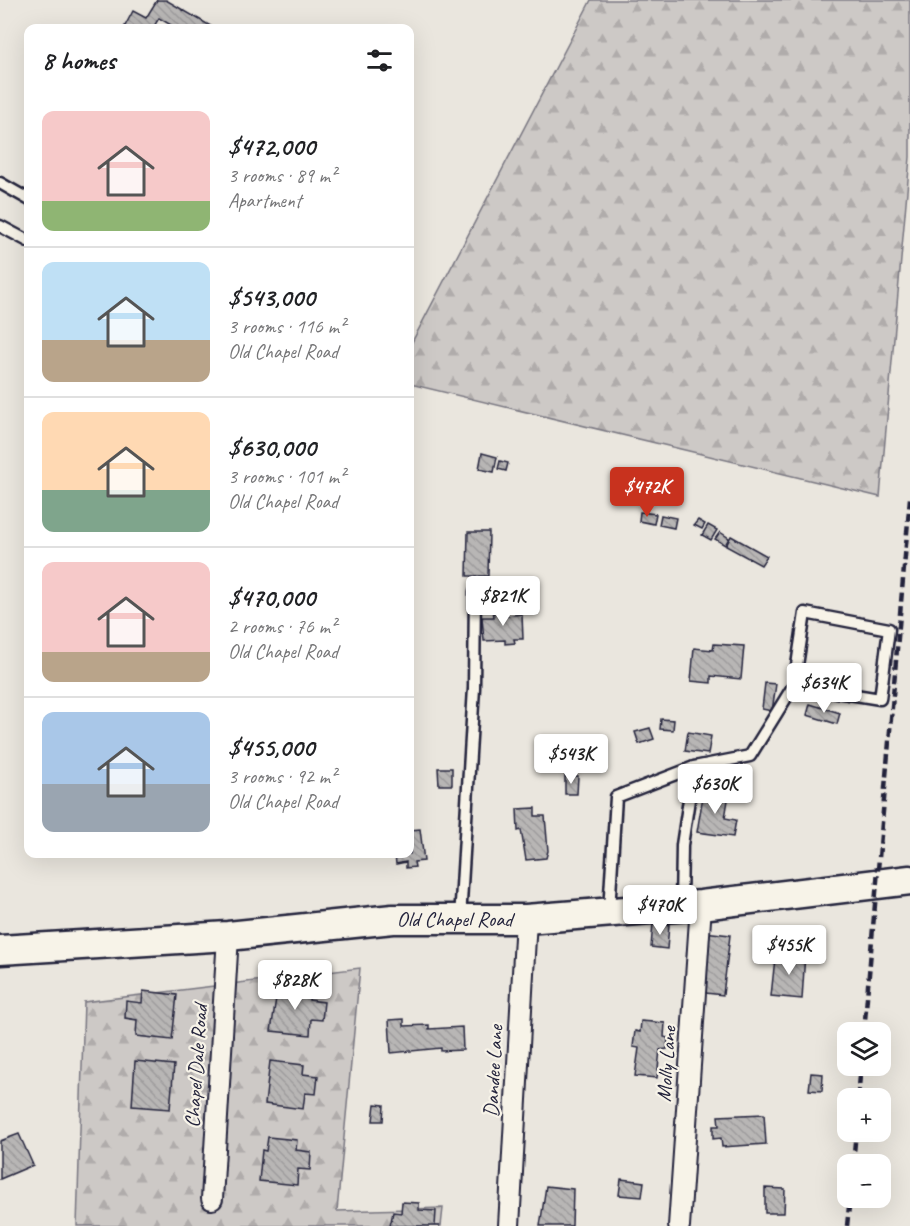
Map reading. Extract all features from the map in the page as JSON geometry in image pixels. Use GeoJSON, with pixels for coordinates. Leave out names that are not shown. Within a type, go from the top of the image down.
{"type":"FeatureCollection","features":[{"type":"Feature","properties":{"kind":"street","name":"Old Chapel Road"},"geometry":{"type":"LineString","coordinates":[[0,950],[228,936],[393,920],[525,919],[691,906],[910,880]]}},
{"type":"Feature","properties":{"kind":"street","name":"Molly Lane"},"geometry":{"type":"LineString","coordinates":[[679,1226],[691,906]]}},
{"type":"Feature","properties":{"kind":"street","name":"Dandee Lane"},"geometry":{"type":"LineString","coordinates":[[509,1226],[525,919]]}},
{"type":"Feature","properties":{"kind":"street","name":"Chapel Dale Road"},"geometry":{"type":"LineString","coordinates":[[212,1199],[228,936]]}},
{"type":"Feature","properties":{"kind":"lane"},"geometry":{"type":"LineString","coordinates":[[0,183],[24,197]]}},
{"type":"Feature","properties":{"kind":"lane"},"geometry":{"type":"LineString","coordinates":[[0,226],[24,239]]}},
{"type":"Feature","properties":{"kind":"lane"},"geometry":{"type":"LineString","coordinates":[[460,919],[474,688],[475,591]]}},
{"type":"Feature","properties":{"kind":"lane"},"geometry":{"type":"LineString","coordinates":[[609,912],[616,796],[694,767],[750,756],[794,685],[805,613],[889,629],[880,699],[794,685]]}},
{"type":"Feature","properties":{"kind":"lane"},"geometry":{"type":"LineString","coordinates":[[691,906],[682,845],[694,767]]}},
{"type":"Feature","properties":{"kind":"green space"},"geometry":{"type":"Polygon","coordinates":[[[591,0],[910,0],[910,157],[880,497],[414,385],[414,338],[591,0]]]}},
{"type":"Feature","properties":{"kind":"green space"},"geometry":{"type":"Polygon","coordinates":[[[360,968],[337,1211],[443,1208],[441,1226],[77,1226],[84,1002],[360,968]]]}},
{"type":"Feature","properties":{"kind":"building"},"geometry":{"type":"Polygon","coordinates":[[[157,0],[166,0],[207,24],[169,24],[159,18],[155,24],[126,24],[133,11],[146,18],[157,0]]]}},
{"type":"Feature","properties":{"kind":"building"},"geometry":{"type":"Polygon","coordinates":[[[482,453],[497,457],[494,472],[479,469],[482,453]]]}},
{"type":"Feature","properties":{"kind":"building"},"geometry":{"type":"Polygon","coordinates":[[[500,461],[508,463],[506,471],[498,469],[500,461]]]}},
{"type":"Feature","properties":{"kind":"building"},"geometry":{"type":"Polygon","coordinates":[[[640,512],[656,514],[654,524],[639,521],[640,512]]]}},
{"type":"Feature","properties":{"kind":"building"},"geometry":{"type":"Polygon","coordinates":[[[661,515],[676,518],[674,528],[659,525],[661,515]]]}},
{"type":"Feature","properties":{"kind":"building"},"geometry":{"type":"Polygon","coordinates":[[[698,520],[705,524],[702,529],[694,525],[698,520]]]}},
{"type":"Feature","properties":{"kind":"building"},"geometry":{"type":"Polygon","coordinates":[[[708,525],[717,530],[711,540],[702,535],[708,525]]]}},
{"type":"Feature","properties":{"kind":"building"},"geometry":{"type":"Polygon","coordinates":[[[468,532],[489,532],[488,576],[467,576],[468,532]]]}},
{"type":"Feature","properties":{"kind":"building"},"geometry":{"type":"Polygon","coordinates":[[[720,532],[729,538],[725,545],[715,539],[720,532]]]}},
{"type":"Feature","properties":{"kind":"building"},"geometry":{"type":"Polygon","coordinates":[[[731,536],[767,556],[761,565],[726,546],[731,536]]]}},
{"type":"Feature","properties":{"kind":"building"},"geometry":{"type":"Polygon","coordinates":[[[504,609],[505,616],[522,614],[523,639],[514,639],[515,643],[505,644],[505,640],[484,641],[482,617],[494,617],[493,610],[504,609]]]}},
{"type":"Feature","properties":{"kind":"building"},"geometry":{"type":"Polygon","coordinates":[[[714,644],[744,646],[741,679],[711,676],[711,683],[691,681],[694,648],[713,650],[714,644]]]}},
{"type":"Feature","properties":{"kind":"building"},"geometry":{"type":"Polygon","coordinates":[[[765,683],[776,684],[772,711],[762,709],[765,683]]]}},
{"type":"Feature","properties":{"kind":"building"},"geometry":{"type":"Polygon","coordinates":[[[810,704],[840,713],[837,724],[807,715],[810,704]]]}},
{"type":"Feature","properties":{"kind":"building"},"geometry":{"type":"Polygon","coordinates":[[[661,719],[674,720],[673,730],[660,729],[661,719]]]}},
{"type":"Feature","properties":{"kind":"building"},"geometry":{"type":"Polygon","coordinates":[[[650,728],[654,739],[639,744],[635,732],[650,728]]]}},
{"type":"Feature","properties":{"kind":"building"},"geometry":{"type":"Polygon","coordinates":[[[688,732],[711,736],[708,754],[685,751],[688,732]]]}},
{"type":"Feature","properties":{"kind":"building"},"geometry":{"type":"Polygon","coordinates":[[[438,768],[452,768],[452,785],[439,785],[438,768]]]}},
{"type":"Feature","properties":{"kind":"building"},"geometry":{"type":"Polygon","coordinates":[[[565,776],[578,776],[577,794],[565,794],[565,776]]]}},
{"type":"Feature","properties":{"kind":"building"},"geometry":{"type":"Polygon","coordinates":[[[704,790],[729,794],[725,818],[736,820],[733,837],[697,832],[704,790]]]}},
{"type":"Feature","properties":{"kind":"building"},"geometry":{"type":"Polygon","coordinates":[[[535,808],[535,816],[545,816],[548,851],[546,858],[526,860],[521,830],[518,831],[517,809],[535,808]]]}},
{"type":"Feature","properties":{"kind":"building"},"geometry":{"type":"Polygon","coordinates":[[[420,829],[424,861],[414,862],[415,867],[406,868],[406,862],[396,864],[395,858],[414,858],[414,830],[420,829]]]}},
{"type":"Feature","properties":{"kind":"building"},"geometry":{"type":"Polygon","coordinates":[[[653,923],[669,925],[667,949],[651,947],[653,923]]]}},
{"type":"Feature","properties":{"kind":"building"},"geometry":{"type":"Polygon","coordinates":[[[704,932],[730,935],[723,995],[697,992],[704,932]]]}},
{"type":"Feature","properties":{"kind":"building"},"geometry":{"type":"Polygon","coordinates":[[[787,952],[805,954],[802,999],[771,996],[775,958],[786,959],[787,952]]]}},
{"type":"Feature","properties":{"kind":"building"},"geometry":{"type":"Polygon","coordinates":[[[278,985],[310,989],[309,1000],[324,1002],[322,1020],[311,1019],[310,1035],[271,1031],[278,985]]]}},
{"type":"Feature","properties":{"kind":"building"},"geometry":{"type":"Polygon","coordinates":[[[143,991],[177,995],[172,1040],[136,1036],[137,1020],[125,1018],[126,1001],[142,1003],[143,991]]]}},
{"type":"Feature","properties":{"kind":"building"},"geometry":{"type":"Polygon","coordinates":[[[404,1019],[404,1026],[429,1025],[429,1029],[462,1027],[463,1050],[441,1051],[441,1048],[391,1053],[389,1020],[404,1019]]]}},
{"type":"Feature","properties":{"kind":"building"},"geometry":{"type":"Polygon","coordinates":[[[641,1021],[665,1023],[664,1037],[668,1038],[667,1049],[660,1050],[657,1078],[635,1076],[639,1048],[633,1047],[635,1031],[640,1032],[641,1021]]]}},
{"type":"Feature","properties":{"kind":"building"},"geometry":{"type":"Polygon","coordinates":[[[135,1061],[174,1065],[170,1109],[132,1106],[135,1061]]]}},
{"type":"Feature","properties":{"kind":"building"},"geometry":{"type":"Polygon","coordinates":[[[270,1061],[304,1065],[303,1074],[318,1076],[316,1094],[305,1093],[303,1109],[265,1104],[270,1061]]]}},
{"type":"Feature","properties":{"kind":"building"},"geometry":{"type":"Polygon","coordinates":[[[811,1073],[823,1074],[822,1091],[809,1090],[811,1073]]]}},
{"type":"Feature","properties":{"kind":"building"},"geometry":{"type":"Polygon","coordinates":[[[375,1104],[384,1105],[383,1121],[373,1121],[375,1104]]]}},
{"type":"Feature","properties":{"kind":"building"},"geometry":{"type":"Polygon","coordinates":[[[764,1114],[766,1144],[722,1147],[721,1138],[713,1139],[713,1126],[719,1126],[718,1116],[764,1114]]]}},
{"type":"Feature","properties":{"kind":"building"},"geometry":{"type":"Polygon","coordinates":[[[19,1134],[33,1165],[0,1179],[0,1141],[19,1134]]]}},
{"type":"Feature","properties":{"kind":"building"},"geometry":{"type":"Polygon","coordinates":[[[268,1137],[297,1140],[296,1150],[311,1152],[310,1170],[298,1169],[297,1185],[259,1181],[262,1150],[266,1151],[268,1137]]]}},
{"type":"Feature","properties":{"kind":"building"},"geometry":{"type":"Polygon","coordinates":[[[621,1179],[644,1182],[642,1197],[619,1195],[621,1179]]]}},
{"type":"Feature","properties":{"kind":"building"},"geometry":{"type":"Polygon","coordinates":[[[546,1186],[573,1189],[572,1226],[540,1226],[546,1186]]]}},
{"type":"Feature","properties":{"kind":"building"},"geometry":{"type":"Polygon","coordinates":[[[765,1188],[785,1189],[784,1213],[765,1213],[765,1188]]]}},
{"type":"Feature","properties":{"kind":"building"},"geometry":{"type":"Polygon","coordinates":[[[402,1202],[419,1203],[419,1210],[436,1211],[435,1226],[390,1226],[393,1212],[401,1213],[402,1202]]]}},
{"type":"Feature","properties":{"kind":"railway"},"geometry":{"type":"LineString","coordinates":[[865,1022],[910,498]]}},
{"type":"Feature","properties":{"kind":"railway"},"geometry":{"type":"LineString","coordinates":[[859,1088],[860,1076]]}},
{"type":"Feature","properties":{"kind":"railway"},"geometry":{"type":"LineString","coordinates":[[854,1154],[855,1142]]}},
{"type":"Feature","properties":{"kind":"railway"},"geometry":{"type":"LineString","coordinates":[[847,1226],[849,1208]]}}]}
